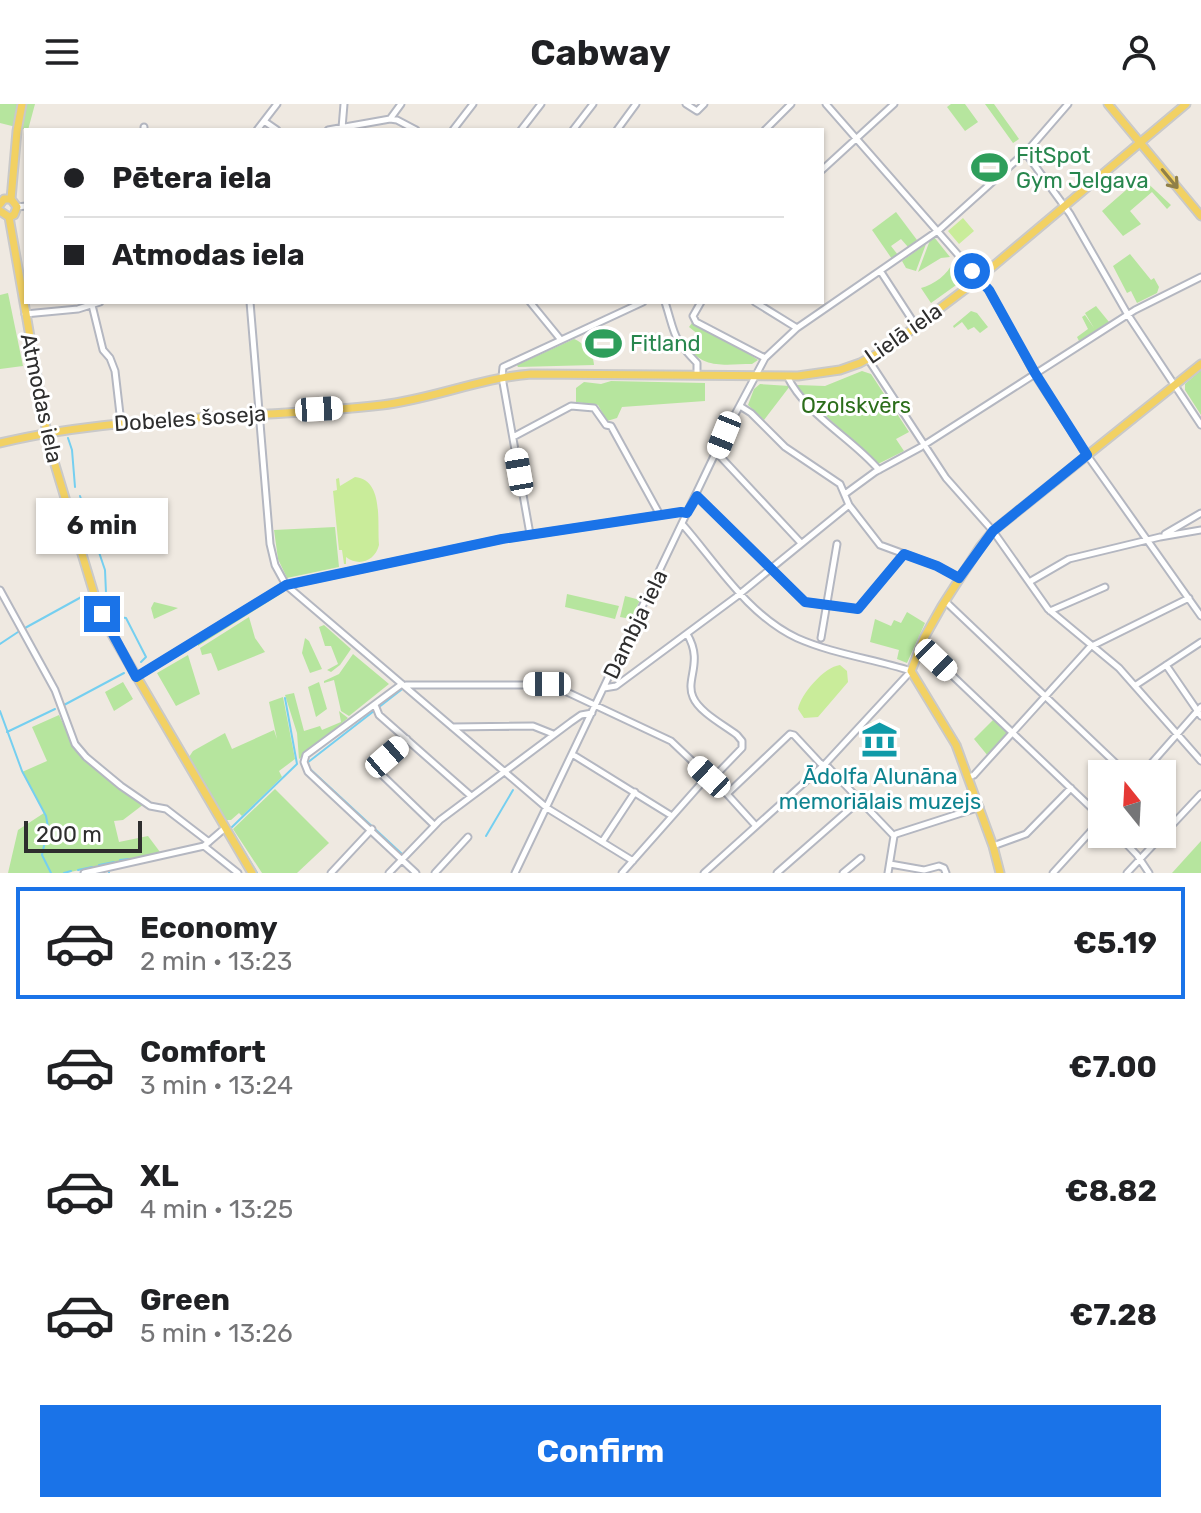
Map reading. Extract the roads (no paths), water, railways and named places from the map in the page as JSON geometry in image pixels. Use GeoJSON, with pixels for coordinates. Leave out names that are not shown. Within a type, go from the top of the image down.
{"type":"FeatureCollection","features":[{"type":"Feature","properties":{"kind":"main road"},"geometry":{"type":"LineString","coordinates":[[4,215],[14,215],[15,203],[9,178],[12,175],[22,104]]}},
{"type":"Feature","properties":{"kind":"main road"},"geometry":{"type":"LineString","coordinates":[[1108,104],[1201,216]]}},
{"type":"Feature","properties":{"kind":"main road","name":"Lielā iela"},"geometry":{"type":"LineString","coordinates":[[502,377],[547,373],[798,376],[834,372],[868,359],[979,278],[1186,104]]}},
{"type":"Feature","properties":{"kind":"main road","name":"Atmodas iela"},"geometry":{"type":"LineString","coordinates":[[4,215],[47,432],[95,597],[136,677],[252,873]]}},
{"type":"Feature","properties":{"kind":"main road"},"geometry":{"type":"LineString","coordinates":[[999,873],[980,807],[956,745],[911,671],[919,649],[944,601],[993,531],[1201,364]]}},
{"type":"Feature","properties":{"kind":"main road","name":"Dobeles šoseja"},"geometry":{"type":"LineString","coordinates":[[0,443],[47,432],[121,423],[409,401],[502,377]]}},
{"type":"Feature","properties":{"kind":"street"},"geometry":{"type":"LineString","coordinates":[[259,128],[277,104]]}},
{"type":"Feature","properties":{"kind":"street"},"geometry":{"type":"LineString","coordinates":[[344,104],[342,128],[390,119],[412,128]]}},
{"type":"Feature","properties":{"kind":"street"},"geometry":{"type":"LineString","coordinates":[[390,119],[401,104]]}},
{"type":"Feature","properties":{"kind":"street"},"geometry":{"type":"LineString","coordinates":[[455,128],[473,104]]}},
{"type":"Feature","properties":{"kind":"street"},"geometry":{"type":"LineString","coordinates":[[523,128],[541,104]]}},
{"type":"Feature","properties":{"kind":"street"},"geometry":{"type":"LineString","coordinates":[[575,128],[593,104]]}},
{"type":"Feature","properties":{"kind":"street"},"geometry":{"type":"LineString","coordinates":[[686,104],[697,111],[704,104]]}},
{"type":"Feature","properties":{"kind":"street"},"geometry":{"type":"LineString","coordinates":[[767,128],[791,104]]}},
{"type":"Feature","properties":{"kind":"street"},"geometry":{"type":"LineString","coordinates":[[826,104],[989,290],[1035,373],[1087,455],[1201,616]]}},
{"type":"Feature","properties":{"kind":"street"},"geometry":{"type":"LineString","coordinates":[[824,168],[894,104]]}},
{"type":"Feature","properties":{"kind":"street","name":"Dambja iela"},"geometry":{"type":"LineString","coordinates":[[515,873],[687,513],[765,358],[797,328],[939,230],[1025,152],[1068,104]]}},
{"type":"Feature","properties":{"kind":"street"},"geometry":{"type":"LineString","coordinates":[[618,128],[633,105]]}},
{"type":"Feature","properties":{"kind":"street"},"geometry":{"type":"LineString","coordinates":[[264,121],[274,128]]}},
{"type":"Feature","properties":{"kind":"street"},"geometry":{"type":"LineString","coordinates":[[1025,152],[1064,206],[1128,315],[1201,425]]}},
{"type":"Feature","properties":{"kind":"street"},"geometry":{"type":"LineString","coordinates":[[881,272],[916,326]]}},
{"type":"Feature","properties":{"kind":"street"},"geometry":{"type":"LineString","coordinates":[[845,494],[1128,315],[1201,277]]}},
{"type":"Feature","properties":{"kind":"street"},"geometry":{"type":"LineString","coordinates":[[25,314],[90,304]]}},
{"type":"Feature","properties":{"kind":"street"},"geometry":{"type":"LineString","coordinates":[[97,304],[103,350],[115,371],[121,423]]}},
{"type":"Feature","properties":{"kind":"street"},"geometry":{"type":"LineString","coordinates":[[250,304],[270,544],[275,565],[286,585],[547,808],[633,861]]}},
{"type":"Feature","properties":{"kind":"street"},"geometry":{"type":"LineString","coordinates":[[532,304],[561,340]]}},
{"type":"Feature","properties":{"kind":"street","name":"Dobeles šoseja"},"geometry":{"type":"LineString","coordinates":[[502,377],[503,367],[509,363],[639,304]]}},
{"type":"Feature","properties":{"kind":"street"},"geometry":{"type":"LineString","coordinates":[[666,304],[678,345],[697,363],[697,374]]}},
{"type":"Feature","properties":{"kind":"street"},"geometry":{"type":"LineString","coordinates":[[700,304],[693,316],[696,322],[765,358]]}},
{"type":"Feature","properties":{"kind":"street"},"geometry":{"type":"LineString","coordinates":[[758,304],[797,328]]}},
{"type":"Feature","properties":{"kind":"street"},"geometry":{"type":"LineString","coordinates":[[868,359],[958,493],[993,531],[1050,611],[1136,685],[1201,761]]}},
{"type":"Feature","properties":{"kind":"street"},"geometry":{"type":"LineString","coordinates":[[787,376],[821,417],[879,470]]}},
{"type":"Feature","properties":{"kind":"street"},"geometry":{"type":"LineString","coordinates":[[793,386],[798,376]]}},
{"type":"Feature","properties":{"kind":"street"},"geometry":{"type":"LineString","coordinates":[[502,377],[530,534]]}},
{"type":"Feature","properties":{"kind":"street"},"geometry":{"type":"LineString","coordinates":[[513,437],[571,406],[594,408],[606,425],[611,426],[660,515]]}},
{"type":"Feature","properties":{"kind":"street"},"geometry":{"type":"LineString","coordinates":[[740,406],[785,447],[840,484],[849,505],[875,541],[959,578]]}},
{"type":"Feature","properties":{"kind":"street"},"geometry":{"type":"LineString","coordinates":[[717,453],[801,543]]}},
{"type":"Feature","properties":{"kind":"street"},"geometry":{"type":"LineString","coordinates":[[697,496],[805,602],[858,609],[904,554]]}},
{"type":"Feature","properties":{"kind":"street"},"geometry":{"type":"LineString","coordinates":[[604,688],[616,686],[687,634],[849,505]]}},
{"type":"Feature","properties":{"kind":"street"},"geometry":{"type":"LineString","coordinates":[[136,677],[286,585],[530,534],[687,513]]}},
{"type":"Feature","properties":{"kind":"street"},"geometry":{"type":"LineString","coordinates":[[1160,537],[1201,513]]}},
{"type":"Feature","properties":{"kind":"street"},"geometry":{"type":"LineString","coordinates":[[683,525],[739,594],[783,630],[798,638],[911,671],[825,764],[707,872]]}},
{"type":"Feature","properties":{"kind":"street"},"geometry":{"type":"LineString","coordinates":[[1031,581],[1069,559],[1201,530]]}},
{"type":"Feature","properties":{"kind":"street"},"geometry":{"type":"LineString","coordinates":[[821,638],[837,544]]}},
{"type":"Feature","properties":{"kind":"street"},"geometry":{"type":"LineString","coordinates":[[1050,611],[1105,587]]}},
{"type":"Feature","properties":{"kind":"street"},"geometry":{"type":"LineString","coordinates":[[0,590],[55,690],[75,744],[121,786],[150,806],[166,809],[238,873]]}},
{"type":"Feature","properties":{"kind":"street"},"geometry":{"type":"LineString","coordinates":[[969,777],[1092,645],[1189,598]]}},
{"type":"Feature","properties":{"kind":"street"},"geometry":{"type":"LineString","coordinates":[[944,601],[1112,760]]}},
{"type":"Feature","properties":{"kind":"street"},"geometry":{"type":"LineString","coordinates":[[622,873],[709,777],[715,776],[742,748],[742,741],[698,704],[692,695],[694,645],[687,634]]}},
{"type":"Feature","properties":{"kind":"street"},"geometry":{"type":"LineString","coordinates":[[1136,685],[1201,642]]}},
{"type":"Feature","properties":{"kind":"street"},"geometry":{"type":"LineString","coordinates":[[919,649],[936,660],[1088,804]]}},
{"type":"Feature","properties":{"kind":"street"},"geometry":{"type":"LineString","coordinates":[[1154,760],[1200,711],[1166,665]]}},
{"type":"Feature","properties":{"kind":"street"},"geometry":{"type":"LineString","coordinates":[[416,873],[308,772],[304,762],[306,755],[403,685],[547,684],[671,741],[756,826]]}},
{"type":"Feature","properties":{"kind":"street"},"geometry":{"type":"LineString","coordinates":[[375,705],[379,715],[471,796]]}},
{"type":"Feature","properties":{"kind":"street"},"geometry":{"type":"LineString","coordinates":[[389,873],[434,825],[553,734],[581,715],[592,713]]}},
{"type":"Feature","properties":{"kind":"street"},"geometry":{"type":"LineString","coordinates":[[452,727],[533,726],[553,734]]}},
{"type":"Feature","properties":{"kind":"street"},"geometry":{"type":"LineString","coordinates":[[727,794],[790,734],[798,738],[820,763],[825,764],[893,838]]}},
{"type":"Feature","properties":{"kind":"street"},"geometry":{"type":"LineString","coordinates":[[407,739],[380,761],[380,773],[434,825]]}},
{"type":"Feature","properties":{"kind":"street"},"geometry":{"type":"LineString","coordinates":[[572,754],[672,816]]}},
{"type":"Feature","properties":{"kind":"street"},"geometry":{"type":"LineString","coordinates":[[993,846],[1026,834],[1071,788]]}},
{"type":"Feature","properties":{"kind":"street"},"geometry":{"type":"LineString","coordinates":[[602,842],[635,792]]}},
{"type":"Feature","properties":{"kind":"street"},"geometry":{"type":"LineString","coordinates":[[1127,873],[1201,794]]}},
{"type":"Feature","properties":{"kind":"street"},"geometry":{"type":"LineString","coordinates":[[777,873],[859,801]]}},
{"type":"Feature","properties":{"kind":"street"},"geometry":{"type":"LineString","coordinates":[[888,873],[893,838],[901,831],[980,807]]}},
{"type":"Feature","properties":{"kind":"street"},"geometry":{"type":"LineString","coordinates":[[84,873],[105,871],[206,844],[225,828]]}},
{"type":"Feature","properties":{"kind":"street"},"geometry":{"type":"LineString","coordinates":[[331,873],[372,829]]}},
{"type":"Feature","properties":{"kind":"street"},"geometry":{"type":"LineString","coordinates":[[1053,873],[1088,834]]}},
{"type":"Feature","properties":{"kind":"street"},"geometry":{"type":"LineString","coordinates":[[435,873],[468,837]]}},
{"type":"Feature","properties":{"kind":"street"},"geometry":{"type":"LineString","coordinates":[[1130,848],[1149,873]]}},
{"type":"Feature","properties":{"kind":"street"},"geometry":{"type":"LineString","coordinates":[[843,873],[861,858]]}},
{"type":"Feature","properties":{"kind":"street"},"geometry":{"type":"LineString","coordinates":[[890,864],[924,870],[939,866],[946,873]]}},
{"type":"Feature","properties":{"kind":"waterway"},"geometry":{"type":"LineString","coordinates":[[68,438],[75,487]]}},
{"type":"Feature","properties":{"kind":"waterway"},"geometry":{"type":"LineString","coordinates":[[80,496],[105,570],[106,593]]}},
{"type":"Feature","properties":{"kind":"waterway"},"geometry":{"type":"LineString","coordinates":[[25,628],[85,595]]}},
{"type":"Feature","properties":{"kind":"waterway"},"geometry":{"type":"LineString","coordinates":[[108,598],[119,617],[126,618],[146,657],[141,662]]}},
{"type":"Feature","properties":{"kind":"waterway"},"geometry":{"type":"LineString","coordinates":[[0,644],[18,632]]}},
{"type":"Feature","properties":{"kind":"waterway"},"geometry":{"type":"LineString","coordinates":[[64,705],[124,673]]}},
{"type":"Feature","properties":{"kind":"waterway"},"geometry":{"type":"LineString","coordinates":[[307,763],[401,690]]}},
{"type":"Feature","properties":{"kind":"waterway"},"geometry":{"type":"LineString","coordinates":[[231,828],[297,764],[285,698]]}},
{"type":"Feature","properties":{"kind":"waterway"},"geometry":{"type":"LineString","coordinates":[[7,732],[55,709]]}},
{"type":"Feature","properties":{"kind":"waterway"},"geometry":{"type":"LineString","coordinates":[[0,711],[22,771],[46,816],[48,827],[42,855],[51,873]]}},
{"type":"Feature","properties":{"kind":"waterway"},"geometry":{"type":"LineString","coordinates":[[310,769],[402,854]]}},
{"type":"Feature","properties":{"kind":"waterway"},"geometry":{"type":"LineString","coordinates":[[486,836],[513,790]]}},
{"type":"Feature","properties":{"kind":"waterway"},"geometry":{"type":"LineString","coordinates":[[239,843],[257,873]]}},
{"type":"Feature","properties":{"kind":"waterway"},"geometry":{"type":"LineString","coordinates":[[120,860],[128,859]]}},
{"type":"Feature","properties":{"kind":"waterway"},"geometry":{"type":"LineString","coordinates":[[99,865],[114,862]]}},
{"type":"Feature","properties":{"kind":"waterway"},"geometry":{"type":"LineString","coordinates":[[78,870],[92,867]]}},
{"type":"Feature","properties":{"kind":"waterway"},"geometry":{"type":"LineString","coordinates":[[64,873],[71,871]]}},
{"type":"Feature","properties":{"kind":"place","name":"FitSpot Gym Jelgava"},"geometry":{"type":"Point","coordinates":[990,168]}},
{"type":"Feature","properties":{"kind":"place","name":"Fitland"},"geometry":{"type":"Point","coordinates":[604,343]}},
{"type":"Feature","properties":{"kind":"place","name":"Ādolfa Alunāna memoriālais muzejs"},"geometry":{"type":"Point","coordinates":[880,740]}},
{"type":"Feature","properties":{"kind":"park label","name":"Ozolskvērs"},"geometry":{"type":"Point","coordinates":[856,405]}}]}
